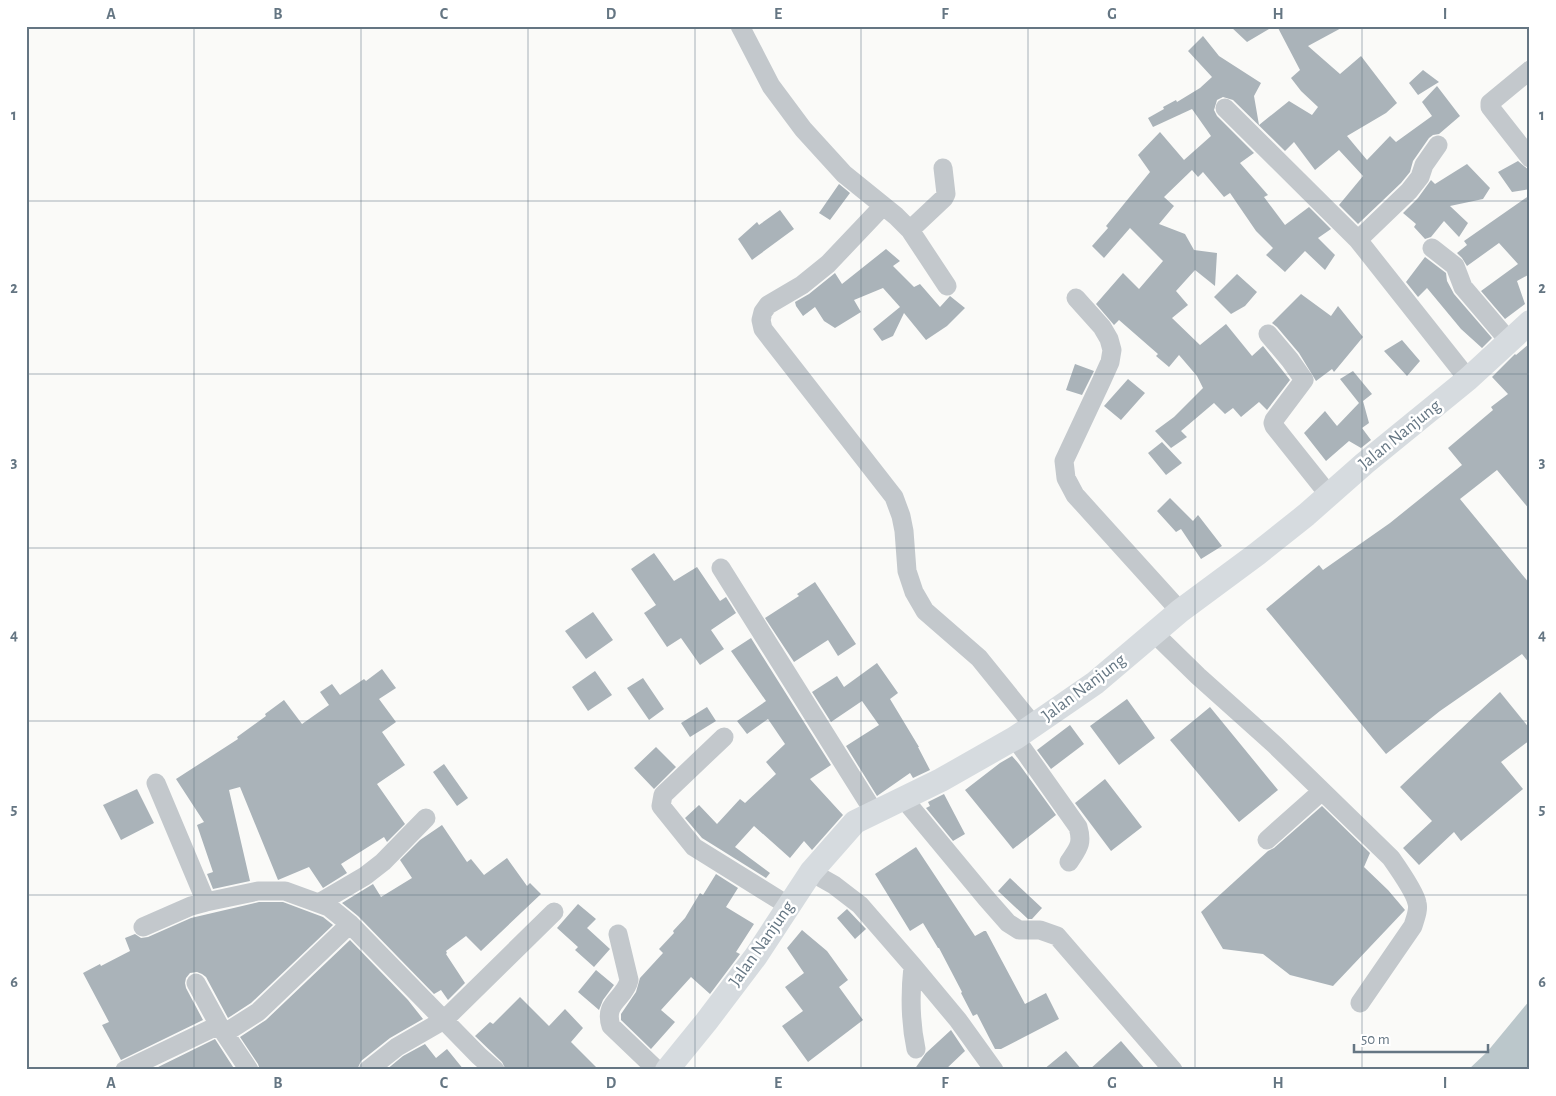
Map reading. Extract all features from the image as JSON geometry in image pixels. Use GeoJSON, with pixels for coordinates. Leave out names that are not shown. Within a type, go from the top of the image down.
{"type":"FeatureCollection","features":[{"type":"Feature","properties":{"kind":"main road","name":"Jalan Nanjung"},"geometry":{"type":"LineString","coordinates":[[667,1070],[756,956],[811,872],[855,822],[941,780],[1025,732],[1095,682],[1155,634],[1180,611],[1257,554],[1329,495],[1468,379],[1530,322]]}},
{"type":"Feature","properties":{"kind":"street"},"geometry":{"type":"LineString","coordinates":[[740,26],[771,86],[803,130],[844,174],[910,230],[947,286]]}},
{"type":"Feature","properties":{"kind":"street"},"geometry":{"type":"LineString","coordinates":[[1530,70],[1490,103],[1490,107],[1530,158]]}},
{"type":"Feature","properties":{"kind":"street"},"geometry":{"type":"LineString","coordinates":[[1225,108],[1358,240],[1468,379]]}},
{"type":"Feature","properties":{"kind":"street"},"geometry":{"type":"LineString","coordinates":[[1358,240],[1409,191],[1420,177],[1424,165],[1438,146]]}},
{"type":"Feature","properties":{"kind":"street"},"geometry":{"type":"LineString","coordinates":[[910,230],[946,194],[943,168]]}},
{"type":"Feature","properties":{"kind":"street"},"geometry":{"type":"LineString","coordinates":[[883,206],[828,264],[802,285],[768,305],[763,312],[761,320],[763,329],[894,497],[901,516],[907,571],[914,592],[926,611],[979,658],[1025,732],[1078,827],[1081,837],[1080,845],[1069,862]]}},
{"type":"Feature","properties":{"kind":"street"},"geometry":{"type":"LineString","coordinates":[[1432,248],[1455,266],[1463,287],[1509,341]]}},
{"type":"Feature","properties":{"kind":"street"},"geometry":{"type":"LineString","coordinates":[[1076,298],[1102,327],[1109,339],[1112,350],[1110,362],[1064,462],[1066,478],[1075,495],[1180,611]]}},
{"type":"Feature","properties":{"kind":"street"},"geometry":{"type":"LineString","coordinates":[[1268,334],[1304,380],[1272,423],[1329,495]]}},
{"type":"Feature","properties":{"kind":"street"},"geometry":{"type":"LineString","coordinates":[[721,568],[874,812]]}},
{"type":"Feature","properties":{"kind":"street"},"geometry":{"type":"LineString","coordinates":[[1155,634],[1198,676],[1249,721],[1391,858],[1418,903],[1417,915],[1413,926],[1360,1004]]}},
{"type":"Feature","properties":{"kind":"street"},"geometry":{"type":"LineString","coordinates":[[724,737],[663,794],[661,806],[694,847],[789,906]]}},
{"type":"Feature","properties":{"kind":"street"},"geometry":{"type":"LineString","coordinates":[[156,783],[206,902]]}},
{"type":"Feature","properties":{"kind":"street"},"geometry":{"type":"LineString","coordinates":[[1267,840],[1322,791]]}},
{"type":"Feature","properties":{"kind":"street"},"geometry":{"type":"LineString","coordinates":[[903,798],[1008,923],[1019,930],[1040,930],[1057,936],[1173,1070]]}},
{"type":"Feature","properties":{"kind":"street"},"geometry":{"type":"LineString","coordinates":[[319,903],[365,876],[384,862],[426,818]]}},
{"type":"Feature","properties":{"kind":"street"},"geometry":{"type":"LineString","coordinates":[[811,872],[834,885],[860,905],[958,1020],[994,1070]]}},
{"type":"Feature","properties":{"kind":"street"},"geometry":{"type":"LineString","coordinates":[[143,927],[191,906],[258,891],[286,891],[329,907],[350,924],[495,1070]]}},
{"type":"Feature","properties":{"kind":"street"},"geometry":{"type":"LineString","coordinates":[[368,1070],[397,1048],[444,1020],[554,912]]}},
{"type":"Feature","properties":{"kind":"street"},"geometry":{"type":"LineString","coordinates":[[126,1070],[258,1012],[350,924]]}},
{"type":"Feature","properties":{"kind":"street"},"geometry":{"type":"LineString","coordinates":[[618,934],[629,980],[627,986],[612,1004],[609,1020],[611,1026],[658,1070]]}},
{"type":"Feature","properties":{"kind":"street"},"geometry":{"type":"LineString","coordinates":[[913,966],[910,992],[912,1028],[916,1049]]}},
{"type":"Feature","properties":{"kind":"street"},"geometry":{"type":"LineString","coordinates":[[196,984],[249,1070]]}},
{"type":"Feature","properties":{"kind":"shaded area"},"geometry":{"type":"Polygon","coordinates":[[[1530,1000],[1530,1070],[1468,1070],[1487,1052],[1530,1000]]]}},
{"type":"Feature","properties":{"kind":"building"},"geometry":{"type":"Polygon","coordinates":[[[1230,26],[1274,26],[1247,42],[1230,26]]]}},
{"type":"Feature","properties":{"kind":"building"},"geometry":{"type":"Polygon","coordinates":[[[1277,26],[1345,26],[1308,46],[1340,74],[1361,56],[1397,103],[1386,113],[1347,136],[1367,160],[1390,136],[1396,142],[1432,116],[1422,102],[1437,86],[1460,116],[1439,134],[1429,138],[1413,161],[1410,172],[1401,183],[1358,224],[1339,205],[1363,176],[1339,150],[1315,170],[1294,142],[1285,151],[1233,100],[1223,97],[1217,100],[1214,110],[1217,116],[1254,153],[1240,163],[1268,195],[1264,197],[1285,225],[1309,207],[1331,229],[1318,238],[1335,255],[1325,270],[1305,251],[1285,272],[1266,255],[1273,248],[1256,231],[1230,193],[1224,197],[1203,172],[1198,177],[1192,170],[1164,197],[1174,206],[1159,224],[1185,234],[1194,250],[1217,253],[1215,286],[1195,270],[1176,291],[1188,305],[1172,318],[1200,345],[1226,324],[1252,356],[1263,346],[1290,380],[1267,410],[1259,402],[1241,417],[1233,408],[1225,414],[1214,403],[1181,431],[1187,437],[1171,448],[1155,431],[1174,417],[1203,388],[1197,376],[1179,355],[1169,367],[1156,356],[1158,354],[1119,320],[1114,325],[1096,304],[1123,273],[1139,289],[1163,261],[1130,228],[1104,258],[1092,246],[1150,172],[1138,155],[1160,132],[1184,160],[1211,136],[1192,109],[1153,127],[1148,118],[1164,109],[1163,107],[1176,100],[1177,102],[1200,88],[1212,77],[1188,51],[1203,36],[1219,56],[1261,83],[1254,96],[1259,125],[1289,101],[1312,115],[1318,107],[1301,91],[1291,78],[1300,70],[1277,26]]]}},
{"type":"Feature","properties":{"kind":"building"},"geometry":{"type":"Polygon","coordinates":[[[1423,70],[1439,82],[1418,95],[1409,83],[1423,70]]]}},
{"type":"Feature","properties":{"kind":"building"},"geometry":{"type":"Polygon","coordinates":[[[1518,161],[1530,171],[1530,189],[1512,192],[1498,172],[1518,161]]]}},
{"type":"Feature","properties":{"kind":"building"},"geometry":{"type":"Polygon","coordinates":[[[1467,164],[1490,188],[1483,199],[1450,206],[1468,223],[1459,237],[1444,221],[1431,237],[1425,239],[1414,227],[1416,224],[1403,213],[1418,198],[1431,180],[1435,184],[1467,164]]]}},
{"type":"Feature","properties":{"kind":"building"},"geometry":{"type":"Polygon","coordinates":[[[839,184],[850,193],[830,220],[819,213],[839,184]]]}},
{"type":"Feature","properties":{"kind":"building"},"geometry":{"type":"Polygon","coordinates":[[[1530,195],[1530,277],[1528,275],[1517,281],[1525,304],[1505,319],[1481,291],[1518,264],[1499,243],[1467,266],[1457,253],[1467,245],[1464,241],[1530,195]]]}},
{"type":"Feature","properties":{"kind":"building"},"geometry":{"type":"Polygon","coordinates":[[[780,210],[794,229],[752,260],[738,239],[757,222],[759,225],[780,210]]]}},
{"type":"Feature","properties":{"kind":"building"},"geometry":{"type":"Polygon","coordinates":[[[886,249],[900,261],[893,266],[914,287],[920,284],[940,307],[950,296],[965,308],[947,326],[926,340],[904,313],[893,336],[882,341],[873,329],[900,307],[883,288],[854,300],[861,312],[835,328],[824,321],[815,307],[803,316],[795,302],[809,294],[835,273],[842,284],[886,249]]]}},
{"type":"Feature","properties":{"kind":"building"},"geometry":{"type":"Polygon","coordinates":[[[1425,257],[1446,273],[1447,281],[1454,294],[1492,338],[1482,348],[1461,329],[1427,288],[1418,297],[1406,282],[1425,257]]]}},
{"type":"Feature","properties":{"kind":"building"},"geometry":{"type":"Polygon","coordinates":[[[1237,274],[1257,292],[1245,306],[1231,314],[1214,297],[1237,274]]]}},
{"type":"Feature","properties":{"kind":"building"},"geometry":{"type":"Polygon","coordinates":[[[1301,294],[1331,316],[1338,306],[1363,337],[1334,372],[1332,369],[1316,381],[1299,353],[1272,323],[1301,294]]]}},
{"type":"Feature","properties":{"kind":"building"},"geometry":{"type":"Polygon","coordinates":[[[1402,340],[1420,361],[1407,376],[1384,351],[1402,340]]]}},
{"type":"Feature","properties":{"kind":"building"},"geometry":{"type":"Polygon","coordinates":[[[1530,343],[1530,510],[1497,470],[1460,499],[1530,584],[1530,664],[1522,654],[1440,711],[1386,754],[1266,609],[1319,565],[1323,570],[1390,523],[1462,465],[1448,448],[1493,410],[1491,407],[1508,394],[1492,377],[1515,354],[1530,343]]]}},
{"type":"Feature","properties":{"kind":"building"},"geometry":{"type":"Polygon","coordinates":[[[1075,364],[1094,371],[1082,395],[1066,390],[1075,364]]]}},
{"type":"Feature","properties":{"kind":"building"},"geometry":{"type":"Polygon","coordinates":[[[1353,371],[1372,394],[1363,401],[1369,423],[1362,428],[1371,440],[1361,448],[1349,441],[1326,461],[1304,433],[1325,411],[1337,426],[1359,403],[1340,379],[1353,371]]]}},
{"type":"Feature","properties":{"kind":"building"},"geometry":{"type":"Polygon","coordinates":[[[1128,379],[1145,393],[1121,420],[1104,406],[1128,379]]]}},
{"type":"Feature","properties":{"kind":"building"},"geometry":{"type":"Polygon","coordinates":[[[1162,442],[1182,463],[1166,475],[1148,453],[1162,442]]]}},
{"type":"Feature","properties":{"kind":"building"},"geometry":{"type":"Polygon","coordinates":[[[1170,498],[1193,521],[1198,515],[1222,546],[1201,559],[1181,529],[1176,532],[1157,511],[1170,498]]]}},
{"type":"Feature","properties":{"kind":"building"},"geometry":{"type":"Polygon","coordinates":[[[654,553],[674,581],[697,567],[720,601],[726,597],[736,613],[711,630],[724,649],[700,665],[681,638],[667,647],[644,613],[656,605],[631,569],[654,553]]]}},
{"type":"Feature","properties":{"kind":"building"},"geometry":{"type":"Polygon","coordinates":[[[815,582],[856,644],[838,656],[828,640],[794,662],[765,618],[799,596],[797,594],[815,582]]]}},
{"type":"Feature","properties":{"kind":"building"},"geometry":{"type":"Polygon","coordinates":[[[593,612],[613,640],[586,659],[565,631],[593,612]]]}},
{"type":"Feature","properties":{"kind":"building"},"geometry":{"type":"Polygon","coordinates":[[[751,638],[831,765],[810,779],[843,815],[812,850],[804,841],[790,858],[754,826],[735,847],[770,873],[766,878],[702,838],[685,818],[699,805],[717,824],[740,799],[745,803],[776,774],[766,762],[785,744],[768,719],[747,734],[737,721],[766,701],[731,651],[751,638]]]}},
{"type":"Feature","properties":{"kind":"building"},"geometry":{"type":"Polygon","coordinates":[[[877,663],[898,693],[890,699],[919,747],[930,770],[913,778],[910,773],[877,796],[846,746],[879,725],[862,701],[831,722],[812,692],[837,676],[844,687],[877,663]]]}},
{"type":"Feature","properties":{"kind":"building"},"geometry":{"type":"Polygon","coordinates":[[[382,669],[396,688],[379,699],[396,722],[382,732],[405,765],[377,784],[405,824],[387,842],[384,837],[341,864],[347,873],[323,888],[309,867],[278,880],[240,787],[229,790],[250,881],[213,889],[207,874],[213,872],[197,825],[204,822],[176,779],[238,739],[237,737],[284,700],[302,724],[329,705],[320,692],[332,684],[340,695],[364,679],[366,681],[382,669]]]}},
{"type":"Feature","properties":{"kind":"building"},"geometry":{"type":"Polygon","coordinates":[[[595,671],[612,695],[588,711],[572,687],[595,671]]]}},
{"type":"Feature","properties":{"kind":"building"},"geometry":{"type":"Polygon","coordinates":[[[643,678],[664,709],[649,720],[627,688],[643,678]]]}},
{"type":"Feature","properties":{"kind":"building"},"geometry":{"type":"Polygon","coordinates":[[[1500,692],[1530,729],[1530,740],[1501,762],[1523,789],[1461,841],[1454,832],[1419,865],[1403,848],[1432,821],[1400,787],[1500,692]]]}},
{"type":"Feature","properties":{"kind":"building"},"geometry":{"type":"Polygon","coordinates":[[[1127,699],[1155,738],[1119,765],[1090,726],[1127,699]]]}},
{"type":"Feature","properties":{"kind":"building"},"geometry":{"type":"Polygon","coordinates":[[[707,707],[716,721],[690,737],[681,723],[707,707]]]}},
{"type":"Feature","properties":{"kind":"building"},"geometry":{"type":"Polygon","coordinates":[[[1210,707],[1278,790],[1239,822],[1170,740],[1210,707]]]}},
{"type":"Feature","properties":{"kind":"building"},"geometry":{"type":"Polygon","coordinates":[[[1070,725],[1084,744],[1051,769],[1037,750],[1070,725]]]}},
{"type":"Feature","properties":{"kind":"building"},"geometry":{"type":"Polygon","coordinates":[[[656,747],[676,767],[654,789],[634,768],[656,747]]]}},
{"type":"Feature","properties":{"kind":"building"},"geometry":{"type":"Polygon","coordinates":[[[1012,756],[1056,815],[1013,849],[965,790],[1012,756]]]}},
{"type":"Feature","properties":{"kind":"building"},"geometry":{"type":"Polygon","coordinates":[[[444,764],[468,798],[457,806],[433,772],[444,764]]]}},
{"type":"Feature","properties":{"kind":"building"},"geometry":{"type":"Polygon","coordinates":[[[1105,779],[1142,827],[1111,851],[1075,803],[1105,779]]]}},
{"type":"Feature","properties":{"kind":"building"},"geometry":{"type":"Polygon","coordinates":[[[137,789],[154,823],[121,840],[103,805],[137,789]]]}},
{"type":"Feature","properties":{"kind":"building"},"geometry":{"type":"Polygon","coordinates":[[[944,794],[965,834],[953,841],[926,808],[930,806],[928,802],[944,794]]]}},
{"type":"Feature","properties":{"kind":"building"},"geometry":{"type":"Polygon","coordinates":[[[1322,806],[1370,853],[1364,867],[1405,910],[1333,986],[1290,975],[1263,954],[1223,949],[1201,912],[1268,851],[1274,848],[1322,806]]]}},
{"type":"Feature","properties":{"kind":"building"},"geometry":{"type":"Polygon","coordinates":[[[442,825],[467,862],[471,859],[484,875],[507,858],[527,886],[530,883],[541,894],[481,951],[466,936],[446,951],[446,954],[465,983],[448,1000],[441,990],[434,994],[358,916],[342,903],[373,884],[381,897],[412,878],[400,860],[420,840],[442,825]]]}},
{"type":"Feature","properties":{"kind":"building"},"geometry":{"type":"Polygon","coordinates":[[[916,847],[975,936],[986,931],[1025,1004],[1046,993],[1059,1019],[1001,1049],[995,1049],[977,1014],[973,1016],[939,948],[923,923],[910,931],[875,874],[916,847]]]}},
{"type":"Feature","properties":{"kind":"building"},"geometry":{"type":"Polygon","coordinates":[[[716,874],[738,888],[726,907],[754,924],[736,952],[740,954],[710,994],[691,977],[661,1010],[675,1022],[651,1049],[621,1020],[621,1014],[636,992],[640,978],[663,953],[659,949],[685,918],[700,893],[703,895],[716,874]]]}},
{"type":"Feature","properties":{"kind":"building"},"geometry":{"type":"Polygon","coordinates":[[[1010,878],[1042,908],[1032,919],[1028,919],[998,891],[1010,878]]]}},
{"type":"Feature","properties":{"kind":"building"},"geometry":{"type":"Polygon","coordinates":[[[259,902],[283,902],[323,917],[333,925],[251,1003],[228,1018],[206,977],[197,972],[190,973],[186,978],[186,988],[203,1020],[121,1060],[102,1025],[109,1022],[83,973],[130,951],[125,938],[135,934],[141,938],[148,937],[191,918],[259,902]]]}},
{"type":"Feature","properties":{"kind":"building"},"geometry":{"type":"Polygon","coordinates":[[[578,904],[596,919],[587,928],[610,949],[594,967],[575,950],[578,947],[557,928],[578,904]]]}},
{"type":"Feature","properties":{"kind":"building"},"geometry":{"type":"Polygon","coordinates":[[[847,909],[866,929],[855,939],[837,918],[847,909]]]}},
{"type":"Feature","properties":{"kind":"building"},"geometry":{"type":"Polygon","coordinates":[[[802,930],[827,951],[848,980],[839,987],[863,1020],[808,1062],[782,1026],[803,1011],[785,987],[804,973],[787,948],[802,930]]]}},
{"type":"Feature","properties":{"kind":"building"},"geometry":{"type":"Polygon","coordinates":[[[350,940],[408,1000],[423,1019],[390,1038],[361,1061],[357,1070],[260,1070],[240,1037],[266,1020],[350,940]]]}},
{"type":"Feature","properties":{"kind":"building"},"geometry":{"type":"Polygon","coordinates":[[[596,970],[614,985],[603,1000],[599,1010],[578,992],[596,970]]]}},
{"type":"Feature","properties":{"kind":"building"},"geometry":{"type":"Polygon","coordinates":[[[520,997],[549,1026],[565,1009],[583,1028],[571,1042],[599,1070],[506,1070],[502,1062],[475,1036],[490,1022],[493,1024],[520,997]]]}},
{"type":"Feature","properties":{"kind":"building"},"geometry":{"type":"Polygon","coordinates":[[[951,1030],[965,1051],[945,1070],[914,1070],[926,1053],[951,1030]]]}},
{"type":"Feature","properties":{"kind":"building"},"geometry":{"type":"Polygon","coordinates":[[[215,1039],[235,1070],[152,1070],[215,1039]]]}},
{"type":"Feature","properties":{"kind":"building"},"geometry":{"type":"Polygon","coordinates":[[[1121,1041],[1146,1070],[1089,1070],[1121,1041]]]}},
{"type":"Feature","properties":{"kind":"building"},"geometry":{"type":"Polygon","coordinates":[[[425,1044],[436,1058],[447,1049],[464,1070],[386,1070],[403,1056],[425,1044]]]}},
{"type":"Feature","properties":{"kind":"building"},"geometry":{"type":"Polygon","coordinates":[[[1066,1051],[1082,1070],[1043,1070],[1066,1051]]]}}]}
